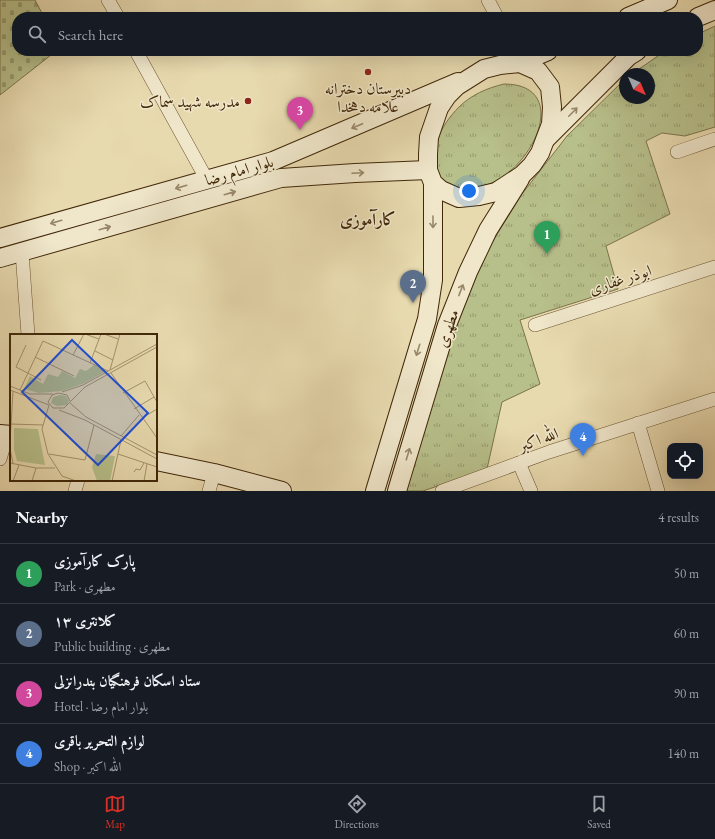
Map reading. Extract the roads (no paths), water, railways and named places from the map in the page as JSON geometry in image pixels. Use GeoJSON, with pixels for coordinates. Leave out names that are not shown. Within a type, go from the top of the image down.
{"type":"FeatureCollection","features":[{"type":"Feature","properties":{"kind":"main road"},"geometry":{"type":"LineString","coordinates":[[640,12],[668,0]]}},
{"type":"Feature","properties":{"kind":"main road"},"geometry":{"type":"LineString","coordinates":[[703,15],[715,10]]}},
{"type":"Feature","properties":{"kind":"main road"},"geometry":{"type":"LineString","coordinates":[[546,140],[629,56]]}},
{"type":"Feature","properties":{"kind":"main road"},"geometry":{"type":"LineString","coordinates":[[517,57],[538,71],[550,87],[552,107],[551,124],[540,153],[532,165],[522,175],[496,192],[479,196],[459,198],[441,190],[431,176],[428,154],[429,137],[439,108],[452,91],[470,77],[517,57]]}},
{"type":"Feature","properties":{"kind":"main road","name":"بلوار امام رضا"},"geometry":{"type":"LineString","coordinates":[[2,234],[273,161],[470,77]]}},
{"type":"Feature","properties":{"kind":"main road","name":"بلوار امام رضا"},"geometry":{"type":"LineString","coordinates":[[0,258],[280,178],[355,173],[431,176]]}},
{"type":"Feature","properties":{"kind":"main road","name":"مطهری"},"geometry":{"type":"LineString","coordinates":[[397,491],[447,325],[468,272],[488,230],[522,175]]}},
{"type":"Feature","properties":{"kind":"main road","name":"مطهری"},"geometry":{"type":"LineString","coordinates":[[375,491],[427,319],[433,280],[431,176]]}},
{"type":"Feature","properties":{"kind":"main road"},"geometry":{"type":"LineString","coordinates":[[157,461],[214,473],[282,491]]}},
{"type":"Feature","properties":{"kind":"street"},"geometry":{"type":"LineString","coordinates":[[108,0],[115,12]]}},
{"type":"Feature","properties":{"kind":"street"},"geometry":{"type":"LineString","coordinates":[[488,0],[494,12]]}},
{"type":"Feature","properties":{"kind":"street"},"geometry":{"type":"LineString","coordinates":[[139,56],[207,180]]}},
{"type":"Feature","properties":{"kind":"street"},"geometry":{"type":"LineString","coordinates":[[678,152],[715,139]]}},
{"type":"Feature","properties":{"kind":"street"},"geometry":{"type":"LineString","coordinates":[[22,252],[28,334]]}},
{"type":"Feature","properties":{"kind":"street","name":"ابوذر غفاری"},"geometry":{"type":"LineString","coordinates":[[535,324],[715,267]]}},
{"type":"Feature","properties":{"kind":"street","name":"الله اکبر"},"geometry":{"type":"LineString","coordinates":[[442,491],[549,452],[715,399]]}},
{"type":"Feature","properties":{"kind":"street"},"geometry":{"type":"LineString","coordinates":[[638,423],[658,491]]}},
{"type":"Feature","properties":{"kind":"street"},"geometry":{"type":"LineString","coordinates":[[0,459],[6,435]]}},
{"type":"Feature","properties":{"kind":"street"},"geometry":{"type":"LineString","coordinates":[[519,463],[531,491]]}},
{"type":"Feature","properties":{"kind":"street"},"geometry":{"type":"LineString","coordinates":[[209,491],[214,473]]}},
{"type":"Feature","properties":{"kind":"street"},"geometry":{"type":"LineString","coordinates":[[75,491],[78,481]]}},
{"type":"Feature","properties":{"kind":"place","name":"دبیرستان دخترانه علامه دهخدا"},"geometry":{"type":"Point","coordinates":[368,72]}},
{"type":"Feature","properties":{"kind":"place","name":"مدرسه شهید سماک"},"geometry":{"type":"Point","coordinates":[248,101]}},
{"type":"Feature","properties":{"kind":"place","name":"ستاد اسکان فرهنگیان بندرانزلی"},"geometry":{"type":"Point","coordinates":[300,130]}},
{"type":"Feature","properties":{"kind":"place","name":"پارک کارآموزی"},"geometry":{"type":"Point","coordinates":[547,254]}},
{"type":"Feature","properties":{"kind":"place","name":"کلانتری ۱۳"},"geometry":{"type":"Point","coordinates":[413,303]}},
{"type":"Feature","properties":{"kind":"place","name":"لوازم التحریر باقری"},"geometry":{"type":"Point","coordinates":[583,456]}},
{"type":"Feature","properties":{"kind":"district","name":"کارآموزی"},"geometry":{"type":"Point","coordinates":[368,219]}}]}
